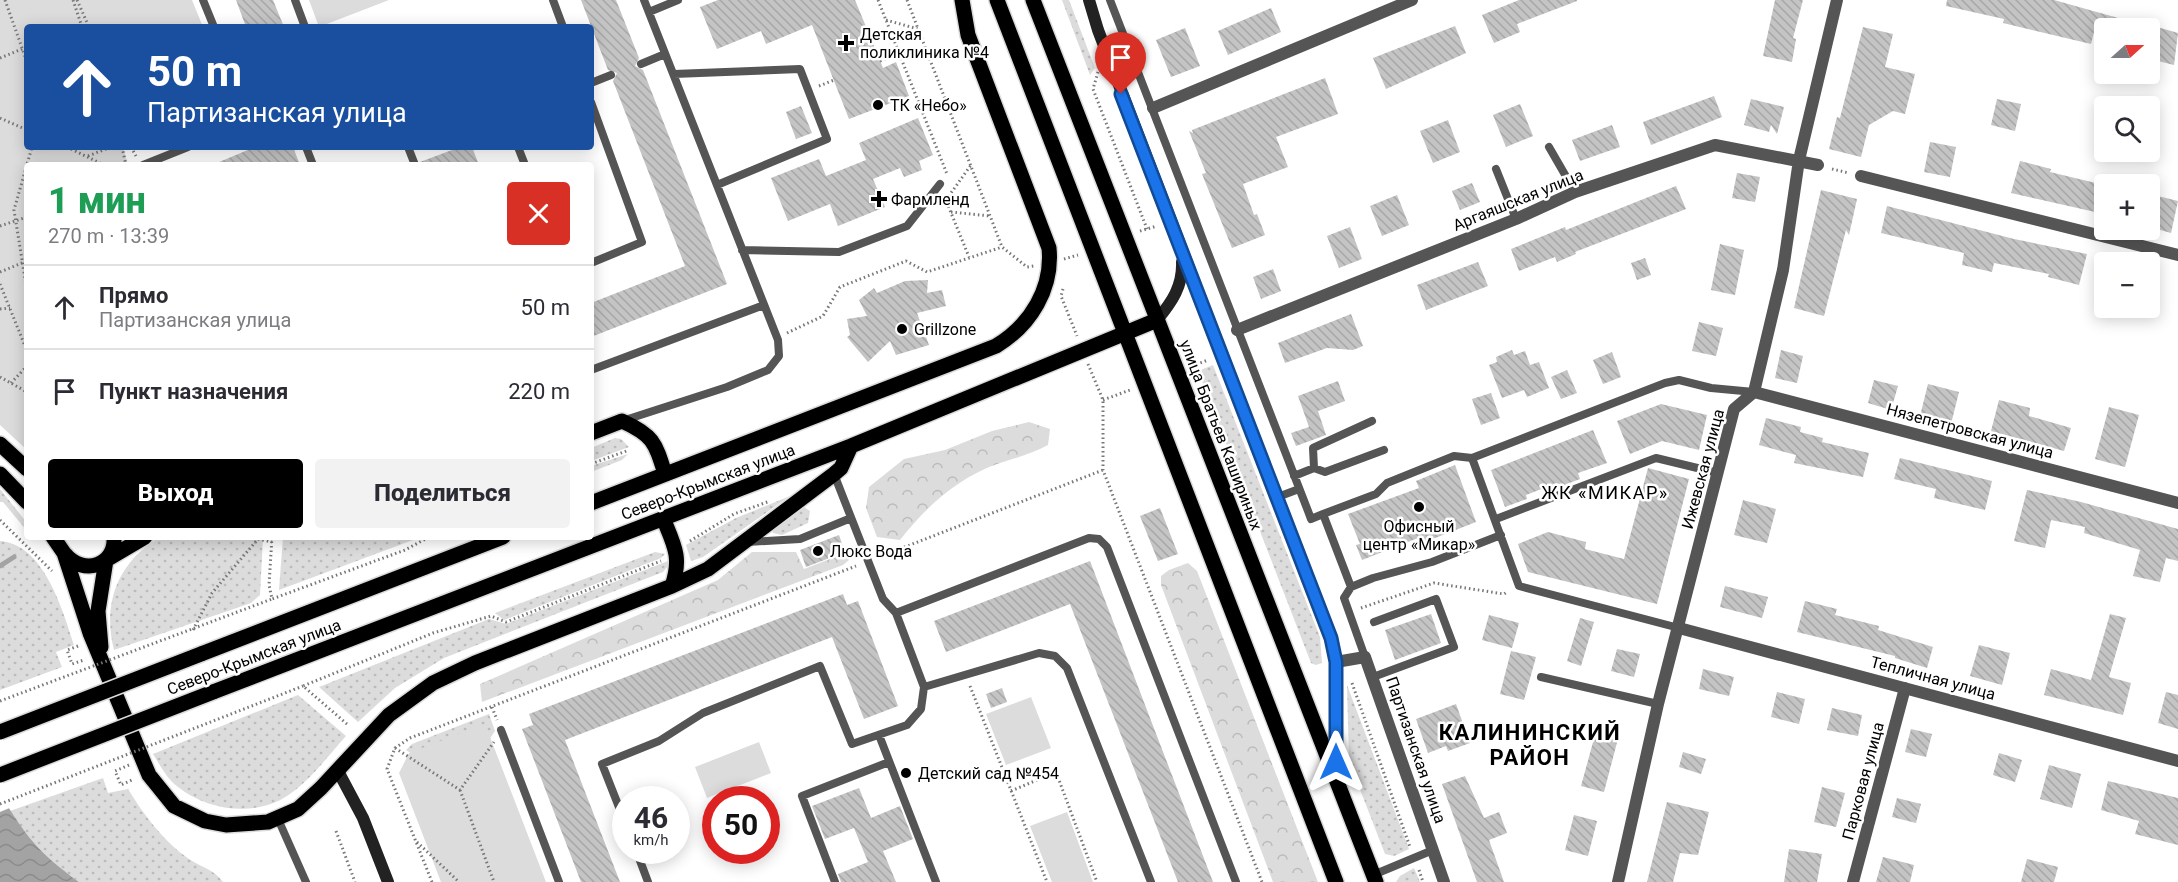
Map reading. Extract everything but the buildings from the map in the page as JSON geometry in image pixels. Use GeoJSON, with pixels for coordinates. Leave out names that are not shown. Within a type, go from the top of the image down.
{"type":"FeatureCollection","features":[{"type":"Feature","properties":{"kind":"main road","name":"Северо-Крымская улица"},"geometry":{"type":"LineString","coordinates":[[594,502],[976,354],[1004,342],[1021,327],[1041,298],[1051,264],[1046,233],[968,34],[962,0]]}},
{"type":"Feature","properties":{"kind":"main road"},"geometry":{"type":"LineString","coordinates":[[997,0],[1336,882]]}},
{"type":"Feature","properties":{"kind":"main road","name":"улица Братьев Кашириных"},"geometry":{"type":"LineString","coordinates":[[1033,0],[1374,878]]}},
{"type":"Feature","properties":{"kind":"main road"},"geometry":{"type":"LineString","coordinates":[[1089,0],[1098,30],[1275,498],[1341,661],[1336,782]]}},
{"type":"Feature","properties":{"kind":"main road"},"geometry":{"type":"LineString","coordinates":[[1157,320],[1169,306],[1179,288],[1182,254]]}},
{"type":"Feature","properties":{"kind":"main road","name":"Северо-Крымская улица"},"geometry":{"type":"LineString","coordinates":[[0,775],[851,446],[1157,320]]}},
{"type":"Feature","properties":{"kind":"main road"},"geometry":{"type":"LineString","coordinates":[[594,432],[621,421],[645,431],[658,453],[665,474]]}},
{"type":"Feature","properties":{"kind":"main road"},"geometry":{"type":"LineString","coordinates":[[0,444],[24,466]]}},
{"type":"Feature","properties":{"kind":"main road"},"geometry":{"type":"LineString","coordinates":[[62,540],[64,553],[90,633],[92,659],[149,775],[174,806],[205,821],[226,825],[248,825],[278,819],[307,801],[389,715],[433,683],[475,663],[672,586],[708,569],[841,468],[851,446]]}},
{"type":"Feature","properties":{"kind":"main road"},"geometry":{"type":"LineString","coordinates":[[0,474],[24,499]]}},
{"type":"Feature","properties":{"kind":"main road"},"geometry":{"type":"LineString","coordinates":[[663,518],[677,554],[678,567],[672,586]]}},
{"type":"Feature","properties":{"kind":"main road"},"geometry":{"type":"LineString","coordinates":[[55,540],[64,553],[76,564],[84,567],[92,567],[140,540]]}},
{"type":"Feature","properties":{"kind":"main road"},"geometry":{"type":"LineString","coordinates":[[92,659],[106,560],[112,552],[114,540]]}},
{"type":"Feature","properties":{"kind":"main road","name":"Северо-Крымская улица"},"geometry":{"type":"LineString","coordinates":[[0,732],[495,540]]}},
{"type":"Feature","properties":{"kind":"main road"},"geometry":{"type":"LineString","coordinates":[[338,771],[363,818],[388,882]]}},
{"type":"Feature","properties":{"kind":"street"},"geometry":{"type":"LineString","coordinates":[[1153,108],[1412,0]]}},
{"type":"Feature","properties":{"kind":"street"},"geometry":{"type":"LineString","coordinates":[[1754,392],[1782,270],[1799,160],[1837,0]]}},
{"type":"Feature","properties":{"kind":"street","name":"Аргаяшская улица"},"geometry":{"type":"LineString","coordinates":[[1237,330],[1516,219],[1575,192],[1715,145],[1818,165]]}},
{"type":"Feature","properties":{"kind":"street"},"geometry":{"type":"LineString","coordinates":[[1861,176],[2178,255]]}},
{"type":"Feature","properties":{"kind":"street","name":"Ижевская улица"},"geometry":{"type":"LineString","coordinates":[[1618,882],[1658,704],[1734,409],[1754,392]]}},
{"type":"Feature","properties":{"kind":"street","name":"Нязепетровская улица"},"geometry":{"type":"LineString","coordinates":[[1754,392],[2178,503]]}},
{"type":"Feature","properties":{"kind":"street","name":"Тепличная улица"},"geometry":{"type":"LineString","coordinates":[[1679,628],[2178,761]]}},
{"type":"Feature","properties":{"kind":"street"},"geometry":{"type":"LineString","coordinates":[[1341,661],[1365,657]]}},
{"type":"Feature","properties":{"kind":"street","name":"Партизанская улица"},"geometry":{"type":"LineString","coordinates":[[1365,657],[1444,882]]}},
{"type":"Feature","properties":{"kind":"street","name":"Парковая улица"},"geometry":{"type":"LineString","coordinates":[[1853,882],[1905,688]]}},
{"type":"Feature","properties":{"kind":"lane"},"geometry":{"type":"LineString","coordinates":[[203,0],[213,24]]}},
{"type":"Feature","properties":{"kind":"lane"},"geometry":{"type":"LineString","coordinates":[[295,0],[304,24]]}},
{"type":"Feature","properties":{"kind":"lane"},"geometry":{"type":"LineString","coordinates":[[553,0],[562,24]]}},
{"type":"Feature","properties":{"kind":"lane"},"geometry":{"type":"LineString","coordinates":[[621,421],[727,387],[768,370],[779,356],[778,340],[644,0]]}},
{"type":"Feature","properties":{"kind":"lane"},"geometry":{"type":"LineString","coordinates":[[649,12],[678,0]]}},
{"type":"Feature","properties":{"kind":"lane"},"geometry":{"type":"LineString","coordinates":[[1110,0],[1311,519],[1376,494],[1387,483],[1454,456],[1472,458],[1665,383],[1679,380],[1712,388],[1754,392]]}},
{"type":"Feature","properties":{"kind":"lane"},"geometry":{"type":"LineString","coordinates":[[641,64],[666,54]]}},
{"type":"Feature","properties":{"kind":"lane"},"geometry":{"type":"LineString","coordinates":[[674,74],[800,69],[827,139],[717,185]]}},
{"type":"Feature","properties":{"kind":"lane"},"geometry":{"type":"LineString","coordinates":[[594,82],[611,75]]}},
{"type":"Feature","properties":{"kind":"lane"},"geometry":{"type":"LineString","coordinates":[[594,110],[642,242],[594,261]]}},
{"type":"Feature","properties":{"kind":"lane"},"geometry":{"type":"LineString","coordinates":[[1549,147],[1575,192]]}},
{"type":"Feature","properties":{"kind":"lane"},"geometry":{"type":"LineString","coordinates":[[150,162],[180,150]]}},
{"type":"Feature","properties":{"kind":"lane"},"geometry":{"type":"LineString","coordinates":[[1496,169],[1516,219]]}},
{"type":"Feature","properties":{"kind":"lane"},"geometry":{"type":"LineString","coordinates":[[742,250],[839,252],[907,226],[940,184]]}},
{"type":"Feature","properties":{"kind":"lane"},"geometry":{"type":"LineString","coordinates":[[594,369],[764,305]]}},
{"type":"Feature","properties":{"kind":"lane"},"geometry":{"type":"LineString","coordinates":[[1314,468],[1313,448],[1372,422]]}},
{"type":"Feature","properties":{"kind":"lane"},"geometry":{"type":"LineString","coordinates":[[1294,476],[1314,468],[1325,472],[1384,450]]}},
{"type":"Feature","properties":{"kind":"lane"},"geometry":{"type":"LineString","coordinates":[[1472,458],[1519,586],[1679,628]]}},
{"type":"Feature","properties":{"kind":"lane"},"geometry":{"type":"LineString","coordinates":[[1496,519],[1656,458],[1718,473]]}},
{"type":"Feature","properties":{"kind":"lane"},"geometry":{"type":"LineString","coordinates":[[612,789],[602,764],[659,741],[703,713],[820,666],[852,744],[907,725],[921,709],[924,687],[896,613],[883,599],[834,474]]}},
{"type":"Feature","properties":{"kind":"lane"},"geometry":{"type":"LineString","coordinates":[[1275,498],[1299,489]]}},
{"type":"Feature","properties":{"kind":"lane"},"geometry":{"type":"LineString","coordinates":[[1323,514],[1351,587]]}},
{"type":"Feature","properties":{"kind":"lane"},"geometry":{"type":"LineString","coordinates":[[745,543],[800,539],[851,518]]}},
{"type":"Feature","properties":{"kind":"lane"},"geometry":{"type":"LineString","coordinates":[[1365,657],[1344,598],[1351,587],[1373,578],[1432,562],[1501,535]]}},
{"type":"Feature","properties":{"kind":"lane"},"geometry":{"type":"LineString","coordinates":[[896,613],[1089,538],[1099,538],[1107,547],[1236,882]]}},
{"type":"Feature","properties":{"kind":"lane"},"geometry":{"type":"LineString","coordinates":[[1373,677],[1454,647],[1436,599],[1374,622]]}},
{"type":"Feature","properties":{"kind":"lane"},"geometry":{"type":"LineString","coordinates":[[924,687],[965,673],[1039,653],[1055,656],[1067,668],[1151,882]]}},
{"type":"Feature","properties":{"kind":"lane"},"geometry":{"type":"LineString","coordinates":[[1540,677],[1658,704]]}},
{"type":"Feature","properties":{"kind":"lane"},"geometry":{"type":"LineString","coordinates":[[501,730],[559,882]]}},
{"type":"Feature","properties":{"kind":"lane"},"geometry":{"type":"LineString","coordinates":[[879,735],[936,882]]}},
{"type":"Feature","properties":{"kind":"lane"},"geometry":{"type":"LineString","coordinates":[[835,882],[802,796],[889,762]]}},
{"type":"Feature","properties":{"kind":"lane"},"geometry":{"type":"LineString","coordinates":[[278,819],[306,882]]}},
{"type":"Feature","properties":{"kind":"lane"},"geometry":{"type":"LineString","coordinates":[[1374,878],[1433,850]]}},
{"type":"Feature","properties":{"kind":"lane"},"geometry":{"type":"LineString","coordinates":[[641,864],[648,882]]}},
{"type":"Feature","properties":{"kind":"path"},"geometry":{"type":"LineString","coordinates":[[5,0],[24,46]]}},
{"type":"Feature","properties":{"kind":"path"},"geometry":{"type":"LineString","coordinates":[[75,0],[87,24]]}},
{"type":"Feature","properties":{"kind":"path"},"geometry":{"type":"LineString","coordinates":[[75,0],[81,24]]}},
{"type":"Feature","properties":{"kind":"path"},"geometry":{"type":"LineString","coordinates":[[878,0],[947,175],[940,184],[969,258]]}},
{"type":"Feature","properties":{"kind":"path"},"geometry":{"type":"LineString","coordinates":[[886,20],[918,29]]}},
{"type":"Feature","properties":{"kind":"path"},"geometry":{"type":"LineString","coordinates":[[0,58],[24,48]]}},
{"type":"Feature","properties":{"kind":"path"},"geometry":{"type":"LineString","coordinates":[[880,61],[899,53]]}},
{"type":"Feature","properties":{"kind":"path"},"geometry":{"type":"LineString","coordinates":[[1099,66],[1093,89],[1147,229]]}},
{"type":"Feature","properties":{"kind":"path"},"geometry":{"type":"LineString","coordinates":[[0,118],[24,129]]}},
{"type":"Feature","properties":{"kind":"path"},"geometry":{"type":"LineString","coordinates":[[74,150],[99,162]]}},
{"type":"Feature","properties":{"kind":"path"},"geometry":{"type":"LineString","coordinates":[[88,156],[103,150]]}},
{"type":"Feature","properties":{"kind":"path"},"geometry":{"type":"LineString","coordinates":[[946,200],[971,165]]}},
{"type":"Feature","properties":{"kind":"path"},"geometry":{"type":"LineString","coordinates":[[1818,165],[1861,176]]}},
{"type":"Feature","properties":{"kind":"path"},"geometry":{"type":"LineString","coordinates":[[24,172],[16,198],[15,221],[24,277]]}},
{"type":"Feature","properties":{"kind":"path"},"geometry":{"type":"LineString","coordinates":[[951,212],[990,216]]}},
{"type":"Feature","properties":{"kind":"path"},"geometry":{"type":"LineString","coordinates":[[0,226],[24,218]]}},
{"type":"Feature","properties":{"kind":"path"},"geometry":{"type":"LineString","coordinates":[[778,340],[794,328],[823,316],[840,287],[906,261],[927,272],[1002,247]]}},
{"type":"Feature","properties":{"kind":"path"},"geometry":{"type":"LineString","coordinates":[[0,272],[24,262]]}},
{"type":"Feature","properties":{"kind":"path"},"geometry":{"type":"LineString","coordinates":[[1062,279],[1061,296],[1102,400],[1103,470],[1262,882]]}},
{"type":"Feature","properties":{"kind":"path"},"geometry":{"type":"LineString","coordinates":[[0,284],[24,343]]}},
{"type":"Feature","properties":{"kind":"path"},"geometry":{"type":"LineString","coordinates":[[0,309],[10,308]]}},
{"type":"Feature","properties":{"kind":"path"},"geometry":{"type":"LineString","coordinates":[[11,383],[24,369]]}},
{"type":"Feature","properties":{"kind":"path"},"geometry":{"type":"LineString","coordinates":[[0,377],[24,390]]}},
{"type":"Feature","properties":{"kind":"path"},"geometry":{"type":"LineString","coordinates":[[594,463],[629,450]]}},
{"type":"Feature","properties":{"kind":"path"},"geometry":{"type":"LineString","coordinates":[[432,882],[387,769],[395,748],[410,738],[1103,470]]}},
{"type":"Feature","properties":{"kind":"path"},"geometry":{"type":"LineString","coordinates":[[0,804],[433,633],[491,616],[506,622],[677,554],[686,543],[734,514],[777,498]]}},
{"type":"Feature","properties":{"kind":"path"},"geometry":{"type":"LineString","coordinates":[[0,520],[35,554]]}},
{"type":"Feature","properties":{"kind":"path"},"geometry":{"type":"LineString","coordinates":[[193,630],[212,593],[257,540]]}},
{"type":"Feature","properties":{"kind":"path"},"geometry":{"type":"LineString","coordinates":[[263,540],[272,542],[269,585],[272,599]]}},
{"type":"Feature","properties":{"kind":"path"},"geometry":{"type":"LineString","coordinates":[[82,644],[67,650],[72,664],[193,630],[405,550],[423,540]]}},
{"type":"Feature","properties":{"kind":"path"},"geometry":{"type":"LineString","coordinates":[[0,701],[92,659]]}},
{"type":"Feature","properties":{"kind":"path"},"geometry":{"type":"LineString","coordinates":[[1341,661],[1423,882]]}},
{"type":"Feature","properties":{"kind":"path"},"geometry":{"type":"LineString","coordinates":[[965,673],[1047,882]]}},
{"type":"Feature","properties":{"kind":"path"},"geometry":{"type":"LineString","coordinates":[[303,686],[347,724]]}},
{"type":"Feature","properties":{"kind":"path"},"geometry":{"type":"LineString","coordinates":[[460,790],[501,730]]}},
{"type":"Feature","properties":{"kind":"path"},"geometry":{"type":"LineString","coordinates":[[395,748],[460,790],[494,882]]}},
{"type":"Feature","properties":{"kind":"path"},"geometry":{"type":"LineString","coordinates":[[126,756],[135,779],[121,785],[115,771],[129,765]]}},
{"type":"Feature","properties":{"kind":"path"},"geometry":{"type":"LineString","coordinates":[[1011,790],[1056,772],[1097,882]]}},
{"type":"Feature","properties":{"kind":"path"},"geometry":{"type":"LineString","coordinates":[[336,831],[355,882]]}},
{"type":"Feature","properties":{"kind":"path"},"geometry":{"type":"LineString","coordinates":[[416,841],[459,882]]}},
{"type":"Feature","properties":{"kind":"green space"},"geometry":{"type":"Polygon","coordinates":[[[0,0],[192,0],[202,24],[24,24],[24,150],[124,150],[127,162],[24,162],[24,447],[0,425],[0,0]]]}},
{"type":"Feature","properties":{"kind":"green space"},"geometry":{"type":"Polygon","coordinates":[[[309,0],[389,0],[327,24],[318,24],[309,0]]]}},
{"type":"Feature","properties":{"kind":"green space"},"geometry":{"type":"Polygon","coordinates":[[[1062,0],[1069,0],[1095,68],[1090,75],[1062,0]]]}},
{"type":"Feature","properties":{"kind":"green space"},"geometry":{"type":"Polygon","coordinates":[[[1213,365],[1320,637],[1322,663],[1316,665],[1311,663],[1198,371],[1213,365]]]}},
{"type":"Feature","properties":{"kind":"green space"},"geometry":{"type":"Polygon","coordinates":[[[1029,422],[1050,429],[1048,445],[982,470],[955,486],[931,505],[900,540],[877,537],[866,508],[869,487],[904,459],[945,450],[992,431],[1029,422]]]}},
{"type":"Feature","properties":{"kind":"green space"},"geometry":{"type":"Polygon","coordinates":[[[615,438],[621,439],[629,447],[594,460],[594,447],[615,438]]]}},
{"type":"Feature","properties":{"kind":"green space"},"geometry":{"type":"Polygon","coordinates":[[[628,454],[622,460],[594,471],[594,465],[628,454]]]}},
{"type":"Feature","properties":{"kind":"green space"},"geometry":{"type":"Polygon","coordinates":[[[0,489],[24,519],[24,527],[3,502],[0,502],[0,489]]]}},
{"type":"Feature","properties":{"kind":"green space"},"geometry":{"type":"Polygon","coordinates":[[[790,496],[703,557],[691,561],[686,545],[736,518],[790,496]]]}},
{"type":"Feature","properties":{"kind":"green space"},"geometry":{"type":"Polygon","coordinates":[[[804,507],[810,511],[808,523],[782,535],[773,533],[772,530],[804,507]]]}},
{"type":"Feature","properties":{"kind":"green space"},"geometry":{"type":"Polygon","coordinates":[[[156,540],[263,540],[260,595],[251,603],[114,650],[110,616],[112,600],[124,571],[145,547],[156,540]]]}},
{"type":"Feature","properties":{"kind":"green space"},"geometry":{"type":"Polygon","coordinates":[[[283,540],[413,540],[279,590],[283,540]]]}},
{"type":"Feature","properties":{"kind":"green space"},"geometry":{"type":"Polygon","coordinates":[[[0,541],[15,545],[29,554],[40,566],[57,598],[74,645],[56,652],[62,667],[0,690],[0,541]]]}},
{"type":"Feature","properties":{"kind":"green space"},"geometry":{"type":"Polygon","coordinates":[[[853,550],[849,560],[843,565],[482,702],[480,684],[718,580],[752,552],[796,552],[804,569],[853,550]]]}},
{"type":"Feature","properties":{"kind":"green space"},"geometry":{"type":"Polygon","coordinates":[[[655,552],[665,554],[661,558],[504,620],[495,613],[655,552]]]}},
{"type":"Feature","properties":{"kind":"green space"},"geometry":{"type":"Polygon","coordinates":[[[668,561],[669,565],[663,572],[444,658],[395,688],[358,722],[319,687],[489,619],[506,624],[668,561]]]}},
{"type":"Feature","properties":{"kind":"green space"},"geometry":{"type":"Polygon","coordinates":[[[1188,563],[1197,571],[1318,882],[1273,882],[1161,585],[1161,576],[1169,570],[1188,563]]]}},
{"type":"Feature","properties":{"kind":"green space"},"geometry":{"type":"Polygon","coordinates":[[[1347,685],[1409,849],[1394,856],[1385,854],[1349,761],[1347,685]]]}},
{"type":"Feature","properties":{"kind":"green space"},"geometry":{"type":"Polygon","coordinates":[[[298,695],[346,736],[303,783],[274,803],[246,809],[217,806],[203,801],[174,784],[153,754],[298,695]]]}},
{"type":"Feature","properties":{"kind":"green space"},"geometry":{"type":"Polygon","coordinates":[[[1031,697],[1051,748],[1006,765],[986,714],[1031,697]]]}},
{"type":"Feature","properties":{"kind":"green space"},"geometry":{"type":"Polygon","coordinates":[[[489,714],[495,731],[459,784],[406,750],[412,744],[489,714]]]}},
{"type":"Feature","properties":{"kind":"green space"},"geometry":{"type":"Polygon","coordinates":[[[485,724],[546,882],[441,882],[399,773],[409,753],[485,724]]]}},
{"type":"Feature","properties":{"kind":"green space"},"geometry":{"type":"Polygon","coordinates":[[[759,742],[771,773],[738,786],[702,786],[695,767],[759,742]]]}},
{"type":"Feature","properties":{"kind":"green space"},"geometry":{"type":"Polygon","coordinates":[[[103,778],[108,793],[128,789],[162,836],[189,859],[216,874],[223,882],[79,882],[45,857],[19,826],[10,811],[103,778]]]}},
{"type":"Feature","properties":{"kind":"green space"},"geometry":{"type":"Polygon","coordinates":[[[1067,812],[1093,882],[1052,882],[1030,826],[1067,812]]]}},
{"type":"Feature","properties":{"kind":"green space"},"geometry":{"type":"Polygon","coordinates":[[[1414,868],[1420,882],[1396,882],[1400,876],[1414,868]]]}},
{"type":"Feature","properties":{"kind":"water"},"geometry":{"type":"Polygon","coordinates":[[[0,793],[34,843],[53,862],[79,882],[0,882],[0,793]]]}},
{"type":"Feature","properties":{"kind":"pier"},"geometry":{"type":"Polygon","coordinates":[[[0,790],[12,807],[0,812],[0,790]]]}},
{"type":"Feature","properties":{"kind":"waterway"},"geometry":{"type":"LineString","coordinates":[[0,566],[14,557]]}},
{"type":"Feature","properties":{"kind":"place","name":"Детская поликлиника №4"},"geometry":{"type":"Point","coordinates":[846,43]}},
{"type":"Feature","properties":{"kind":"place","name":"ТК «Небо»"},"geometry":{"type":"Point","coordinates":[878,105]}},
{"type":"Feature","properties":{"kind":"place","name":"Фармленд"},"geometry":{"type":"Point","coordinates":[879,199]}},
{"type":"Feature","properties":{"kind":"place","name":"Grillzone"},"geometry":{"type":"Point","coordinates":[902,329]}},
{"type":"Feature","properties":{"kind":"place","name":"Офисный центр «Микар»"},"geometry":{"type":"Point","coordinates":[1419,507]}},
{"type":"Feature","properties":{"kind":"place","name":"Люкс Вода"},"geometry":{"type":"Point","coordinates":[818,551]}},
{"type":"Feature","properties":{"kind":"place","name":"Детский сад №454"},"geometry":{"type":"Point","coordinates":[906,773]}},
{"type":"Feature","properties":{"kind":"district","name":"ЖК «МИКАР»"},"geometry":{"type":"Point","coordinates":[1605,492]}},
{"type":"Feature","properties":{"kind":"district","name":"КАЛИНИНСКИЙ РАЙОН"},"geometry":{"type":"Point","coordinates":[1530,744]}},
{"type":"Feature","properties":{"kind":"route"},"geometry":{"type":"LineString","coordinates":[[1121,94],[1331,638],[1336,662],[1336,762]]}}]}
